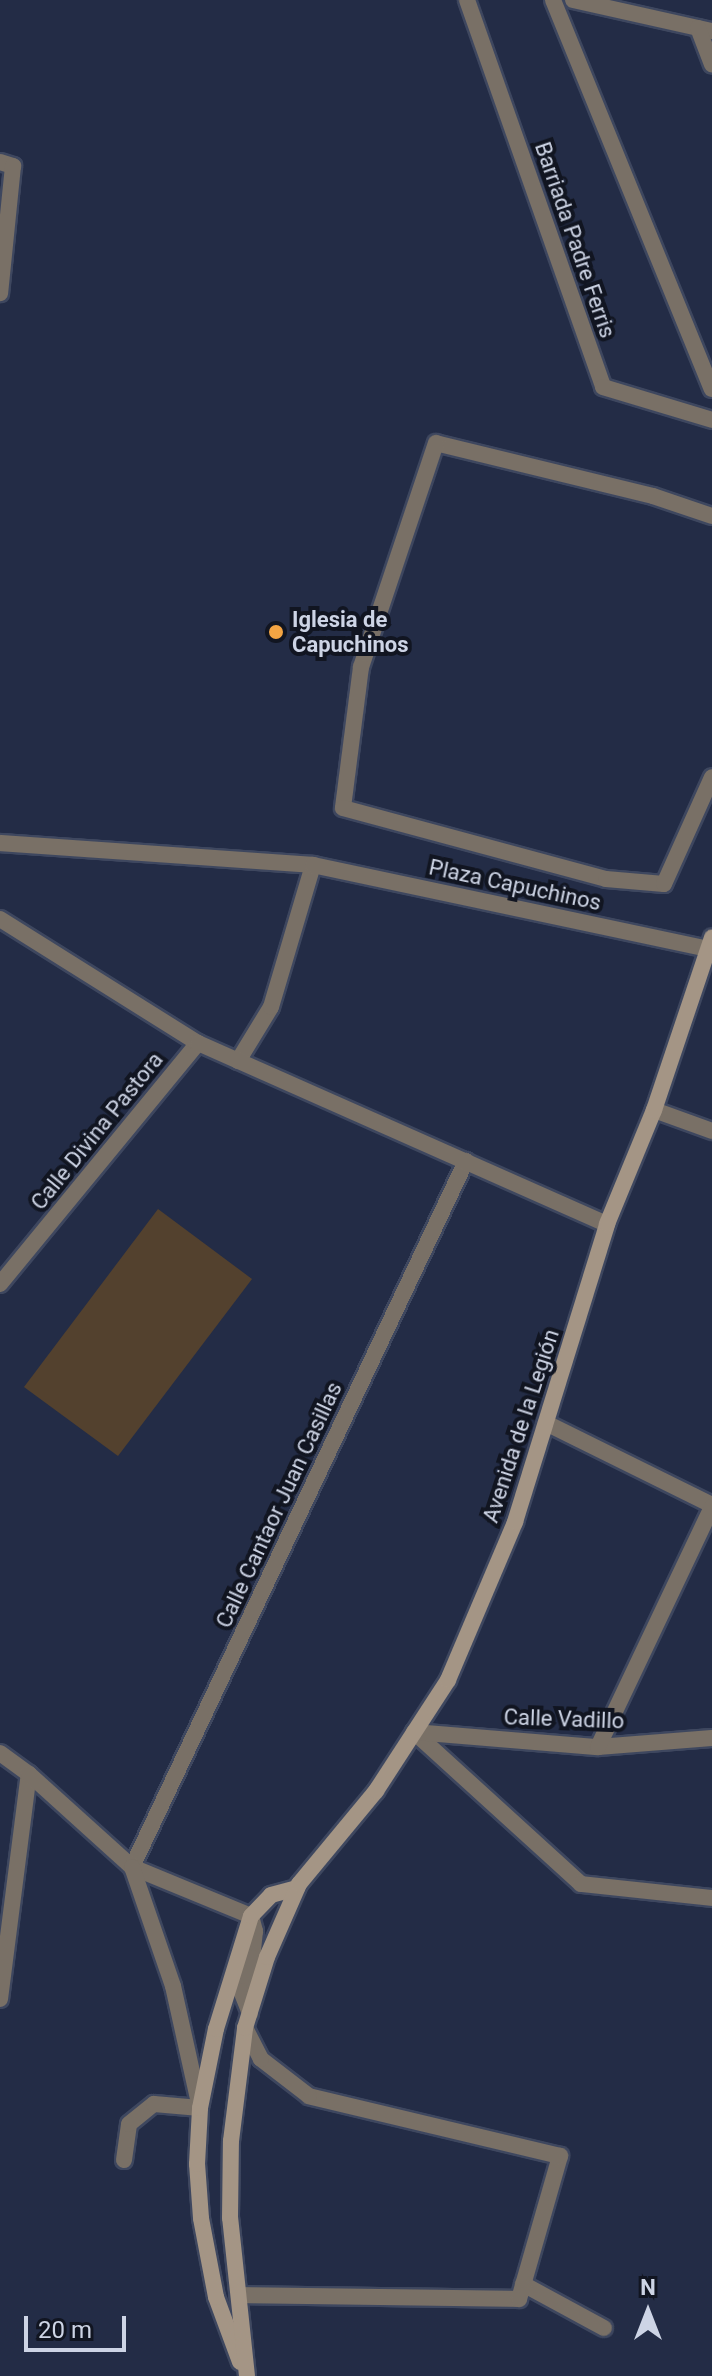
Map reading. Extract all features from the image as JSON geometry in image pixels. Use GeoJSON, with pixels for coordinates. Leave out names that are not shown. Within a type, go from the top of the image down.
{"type":"FeatureCollection","features":[{"type":"Feature","properties":{"kind":"main road","name":"Avenida de la Legión"},"geometry":{"type":"LineString","coordinates":[[246,2376],[241,2295],[230,2218],[231,2141],[248,2020],[267,1957],[297,1888],[376,1791],[448,1680],[515,1522],[607,1224],[654,1110],[711,945]]}},
{"type":"Feature","properties":{"kind":"main road","name":"Avenida de la Legión"},"geometry":{"type":"LineString","coordinates":[[246,2376],[216,2297],[201,2218],[197,2164],[200,2108],[223,2003],[251,1916],[271,1895],[297,1888]]}},
{"type":"Feature","properties":{"kind":"street","name":"Barriada Padre Ferris"},"geometry":{"type":"LineString","coordinates":[[467,0],[603,387],[712,420]]}},
{"type":"Feature","properties":{"kind":"street"},"geometry":{"type":"LineString","coordinates":[[553,0],[712,389]]}},
{"type":"Feature","properties":{"kind":"street"},"geometry":{"type":"LineString","coordinates":[[573,0],[705,30],[712,64]]}},
{"type":"Feature","properties":{"kind":"street"},"geometry":{"type":"LineString","coordinates":[[0,162],[13,166],[0,293]]}},
{"type":"Feature","properties":{"kind":"street"},"geometry":{"type":"LineString","coordinates":[[712,516],[653,496],[436,443],[361,667],[343,808],[606,879],[664,884],[712,777]]}},
{"type":"Feature","properties":{"kind":"street","name":"Plaza Capuchinos"},"geometry":{"type":"LineString","coordinates":[[0,843],[313,865],[711,945]]}},
{"type":"Feature","properties":{"kind":"street"},"geometry":{"type":"LineString","coordinates":[[238,1061],[271,1007],[313,865]]}},
{"type":"Feature","properties":{"kind":"street"},"geometry":{"type":"LineString","coordinates":[[0,919],[198,1043],[607,1224]]}},
{"type":"Feature","properties":{"kind":"street","name":"Calle Divina Pastora"},"geometry":{"type":"LineString","coordinates":[[0,1284],[198,1043]]}},
{"type":"Feature","properties":{"kind":"street"},"geometry":{"type":"LineString","coordinates":[[654,1110],[712,1131]]}},
{"type":"Feature","properties":{"kind":"street","name":"Calle Cantaor Juan Casillas"},"geometry":{"type":"LineString","coordinates":[[132,1867],[466,1161]]}},
{"type":"Feature","properties":{"kind":"street"},"geometry":{"type":"LineString","coordinates":[[546,1423],[712,1506],[598,1747]]}},
{"type":"Feature","properties":{"kind":"street"},"geometry":{"type":"LineString","coordinates":[[414,1732],[581,1884],[712,1898]]}},
{"type":"Feature","properties":{"kind":"street","name":"Calle Vadillo"},"geometry":{"type":"LineString","coordinates":[[414,1732],[598,1747],[712,1738]]}},
{"type":"Feature","properties":{"kind":"street"},"geometry":{"type":"LineString","coordinates":[[0,1753],[29,1774],[132,1867],[251,1916]]}},
{"type":"Feature","properties":{"kind":"street"},"geometry":{"type":"LineString","coordinates":[[0,1999],[29,1774]]}},
{"type":"Feature","properties":{"kind":"street"},"geometry":{"type":"LineString","coordinates":[[124,2160],[129,2124],[154,2104],[200,2108],[173,1986],[132,1867]]}},
{"type":"Feature","properties":{"kind":"street","name":"Avenida de la Legión"},"geometry":{"type":"LineString","coordinates":[[248,2020],[241,1991],[252,1958],[255,1931],[251,1916]]}},
{"type":"Feature","properties":{"kind":"street"},"geometry":{"type":"LineString","coordinates":[[241,2295],[519,2299],[560,2156],[309,2096],[261,2059],[248,2020]]}},
{"type":"Feature","properties":{"kind":"street"},"geometry":{"type":"LineString","coordinates":[[523,2284],[604,2328]]}},
{"type":"Feature","properties":{"kind":"shaded area"},"geometry":{"type":"Polygon","coordinates":[[[158,1209],[252,1279],[118,1456],[24,1387],[158,1209]]]}},
{"type":"Feature","properties":{"kind":"place","name":"Iglesia de Capuchinos"},"geometry":{"type":"Point","coordinates":[276,632]}}]}
